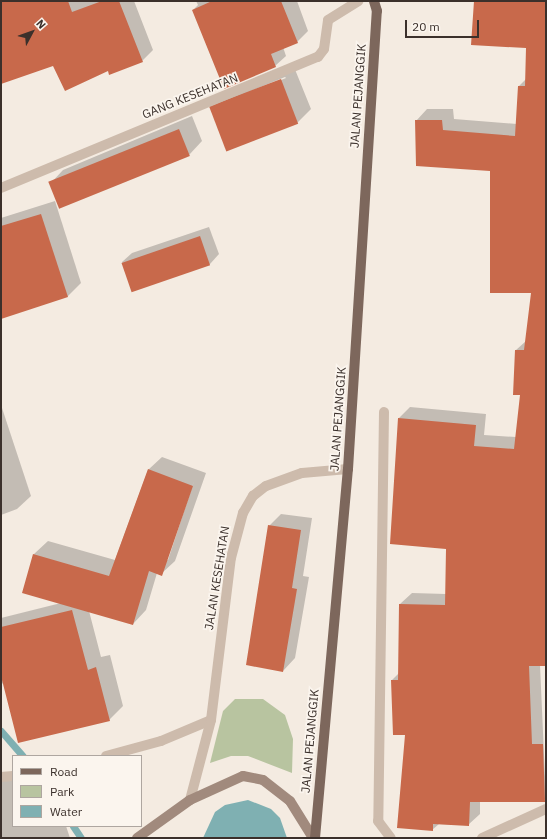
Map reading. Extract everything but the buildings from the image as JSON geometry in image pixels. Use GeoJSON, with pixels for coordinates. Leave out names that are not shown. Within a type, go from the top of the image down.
{"type":"FeatureCollection","features":[{"type":"Feature","properties":{"kind":"main road","name":"JALAN PEJANGGIK"},"geometry":{"type":"LineString","coordinates":[[314,838],[348,469],[377,11],[374,1]]}},
{"type":"Feature","properties":{"kind":"main road"},"geometry":{"type":"LineString","coordinates":[[137,838],[190,800],[243,776],[263,780],[290,801],[314,838]]}},
{"type":"Feature","properties":{"kind":"street","name":"GANG KESEHATAN"},"geometry":{"type":"LineString","coordinates":[[1,188],[318,57],[324,49],[328,20],[358,1]]}},
{"type":"Feature","properties":{"kind":"street"},"geometry":{"type":"LineString","coordinates":[[384,412],[378,821],[391,838]]}},
{"type":"Feature","properties":{"kind":"street","name":"JALAN KESEHATAN"},"geometry":{"type":"LineString","coordinates":[[190,800],[212,720],[230,566],[243,513],[253,496],[266,486],[302,473],[348,469]]}},
{"type":"Feature","properties":{"kind":"street"},"geometry":{"type":"LineString","coordinates":[[110,755],[161,741],[212,720]]}},
{"type":"Feature","properties":{"kind":"street"},"geometry":{"type":"LineString","coordinates":[[1,777],[12,776]]}},
{"type":"Feature","properties":{"kind":"street"},"geometry":{"type":"LineString","coordinates":[[482,838],[546,809]]}},
{"type":"Feature","properties":{"kind":"green space"},"geometry":{"type":"Polygon","coordinates":[[[235,699],[263,699],[285,715],[293,739],[292,773],[248,756],[231,756],[210,763],[223,711],[235,699]]]}},
{"type":"Feature","properties":{"kind":"water"},"geometry":{"type":"Polygon","coordinates":[[[248,800],[271,809],[280,818],[287,838],[203,838],[215,812],[225,805],[248,800]]]}},
{"type":"Feature","properties":{"kind":"waterway"},"geometry":{"type":"LineString","coordinates":[[1,731],[22,755]]}},
{"type":"Feature","properties":{"kind":"waterway"},"geometry":{"type":"LineString","coordinates":[[74,827],[81,838]]}}]}
